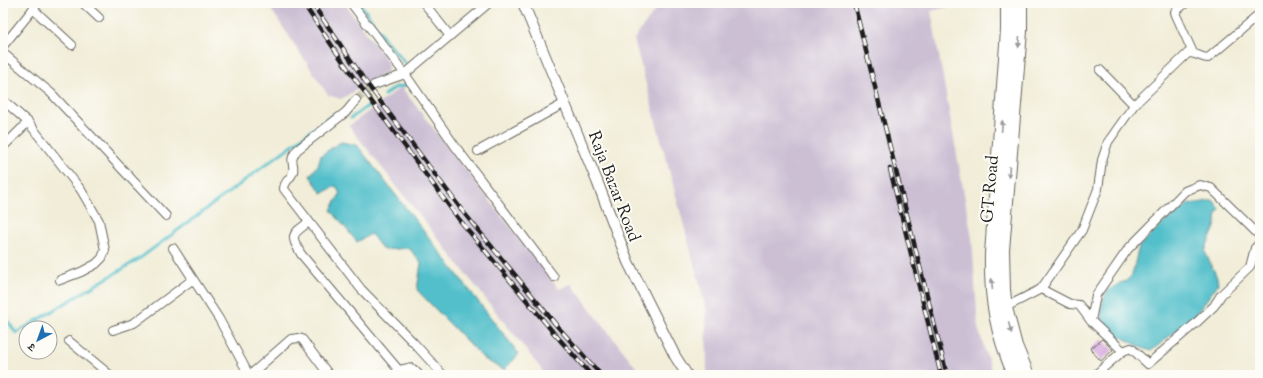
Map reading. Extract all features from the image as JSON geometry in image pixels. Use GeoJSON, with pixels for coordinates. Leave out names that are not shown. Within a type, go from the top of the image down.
{"type":"FeatureCollection","features":[{"type":"Feature","properties":{"kind":"highway","name":"GT Road"},"geometry":{"type":"LineString","coordinates":[[1008,3],[1003,106],[991,281],[1020,362],[1027,375]]}},
{"type":"Feature","properties":{"kind":"highway","name":"GT Road"},"geometry":{"type":"LineString","coordinates":[[1015,375],[1000,335],[1000,309],[1003,290],[1002,250],[1020,30],[1020,3]]}},
{"type":"Feature","properties":{"kind":"street"},"geometry":{"type":"LineString","coordinates":[[83,3],[99,18]]}},
{"type":"Feature","properties":{"kind":"street"},"geometry":{"type":"LineString","coordinates":[[351,3],[405,74],[455,146],[554,278]]}},
{"type":"Feature","properties":{"kind":"street"},"geometry":{"type":"LineString","coordinates":[[424,3],[450,36]]}},
{"type":"Feature","properties":{"kind":"street"},"geometry":{"type":"LineString","coordinates":[[374,85],[405,74],[489,3]]}},
{"type":"Feature","properties":{"kind":"street","name":"Raja Bazar Road"},"geometry":{"type":"LineString","coordinates":[[523,3],[597,181],[628,262],[675,356],[688,375]]}},
{"type":"Feature","properties":{"kind":"street"},"geometry":{"type":"LineString","coordinates":[[1186,3],[1175,12],[1193,53]]}},
{"type":"Feature","properties":{"kind":"street"},"geometry":{"type":"LineString","coordinates":[[3,46],[35,6],[72,45]]}},
{"type":"Feature","properties":{"kind":"street"},"geometry":{"type":"LineString","coordinates":[[1000,309],[1041,289],[1082,230],[1098,189],[1102,160],[1108,142],[1134,105],[1188,53],[1193,53],[1203,58],[1208,58],[1260,14]]}},
{"type":"Feature","properties":{"kind":"street"},"geometry":{"type":"LineString","coordinates":[[3,53],[51,93],[166,216]]}},
{"type":"Feature","properties":{"kind":"street"},"geometry":{"type":"LineString","coordinates":[[1100,70],[1134,105]]}},
{"type":"Feature","properties":{"kind":"street"},"geometry":{"type":"LineString","coordinates":[[3,100],[28,122],[81,190],[99,221],[105,250],[102,258],[96,264],[81,272],[60,280]]}},
{"type":"Feature","properties":{"kind":"street"},"geometry":{"type":"LineString","coordinates":[[356,100],[346,112],[297,150],[293,156],[292,172],[284,184],[284,189],[361,289],[443,375]]}},
{"type":"Feature","properties":{"kind":"street"},"geometry":{"type":"LineString","coordinates":[[478,151],[564,103]]}},
{"type":"Feature","properties":{"kind":"street"},"geometry":{"type":"LineString","coordinates":[[3,148],[28,122]]}},
{"type":"Feature","properties":{"kind":"street"},"geometry":{"type":"LineString","coordinates":[[1092,321],[1096,295],[1128,249],[1185,191],[1200,186],[1211,188],[1260,236]]}},
{"type":"Feature","properties":{"kind":"street"},"geometry":{"type":"LineString","coordinates":[[309,222],[294,235],[294,241],[301,254],[398,370],[412,368],[419,375]]}},
{"type":"Feature","properties":{"kind":"street"},"geometry":{"type":"LineString","coordinates":[[1095,375],[1123,352],[1131,348],[1148,364],[1214,306],[1221,294],[1250,267],[1255,248],[1260,243]]}},
{"type":"Feature","properties":{"kind":"street"},"geometry":{"type":"LineString","coordinates":[[172,248],[219,319],[250,375],[291,339],[298,338],[302,339],[329,375]]}},
{"type":"Feature","properties":{"kind":"street"},"geometry":{"type":"LineString","coordinates":[[112,330],[134,322],[192,280]]}},
{"type":"Feature","properties":{"kind":"street"},"geometry":{"type":"LineString","coordinates":[[1041,289],[1070,304],[1079,305],[1092,321],[1123,352]]}},
{"type":"Feature","properties":{"kind":"street"},"geometry":{"type":"LineString","coordinates":[[69,341],[110,375]]}},
{"type":"Feature","properties":{"kind":"shaded area"},"geometry":{"type":"Polygon","coordinates":[[[267,3],[344,3],[387,61],[388,71],[341,99],[328,95],[267,3]]]}},
{"type":"Feature","properties":{"kind":"shaded area"},"geometry":{"type":"Polygon","coordinates":[[[658,3],[966,3],[931,11],[972,238],[978,328],[993,375],[707,375],[706,308],[634,39],[659,5],[658,3]]]}},
{"type":"Feature","properties":{"kind":"shaded area"},"geometry":{"type":"Polygon","coordinates":[[[401,87],[559,289],[571,284],[642,375],[546,375],[349,126],[401,87]]]}},
{"type":"Feature","properties":{"kind":"water"},"geometry":{"type":"Polygon","coordinates":[[[341,142],[357,145],[519,354],[504,370],[484,359],[417,290],[421,263],[409,248],[383,250],[371,234],[357,242],[331,210],[340,194],[336,186],[322,193],[310,176],[318,165],[321,155],[341,142]]]}},
{"type":"Feature","properties":{"kind":"water"},"geometry":{"type":"Polygon","coordinates":[[[1213,200],[1220,209],[1217,214],[1215,227],[1205,252],[1217,277],[1218,284],[1194,317],[1151,351],[1142,348],[1114,333],[1102,319],[1101,307],[1107,291],[1126,281],[1132,275],[1139,246],[1162,224],[1187,205],[1213,200]]]}},
{"type":"Feature","properties":{"kind":"building"},"geometry":{"type":"Polygon","coordinates":[[[1102,339],[1113,350],[1101,361],[1090,349],[1102,339]]]}},
{"type":"Feature","properties":{"kind":"waterway"},"geometry":{"type":"LineString","coordinates":[[360,3],[386,41],[405,63]]}},
{"type":"Feature","properties":{"kind":"waterway"},"geometry":{"type":"LineString","coordinates":[[384,95],[394,88],[407,85]]}},
{"type":"Feature","properties":{"kind":"waterway"},"geometry":{"type":"LineString","coordinates":[[351,118],[368,106]]}},
{"type":"Feature","properties":{"kind":"waterway"},"geometry":{"type":"LineString","coordinates":[[3,314],[16,333],[139,259],[334,114]]}},
{"type":"Feature","properties":{"kind":"tunnel"},"geometry":{"type":"LineString","coordinates":[[356,100],[374,85]]}},
{"type":"Feature","properties":{"kind":"railway"},"geometry":{"type":"LineString","coordinates":[[303,3],[352,75],[458,218],[553,332],[591,375]]}},
{"type":"Feature","properties":{"kind":"railway"},"geometry":{"type":"LineString","coordinates":[[312,3],[365,81],[464,213],[557,326],[601,375]]}},
{"type":"Feature","properties":{"kind":"railway"},"geometry":{"type":"LineString","coordinates":[[854,3],[947,375]]}},
{"type":"Feature","properties":{"kind":"railway"},"geometry":{"type":"LineString","coordinates":[[890,169],[941,375]]}}]}
